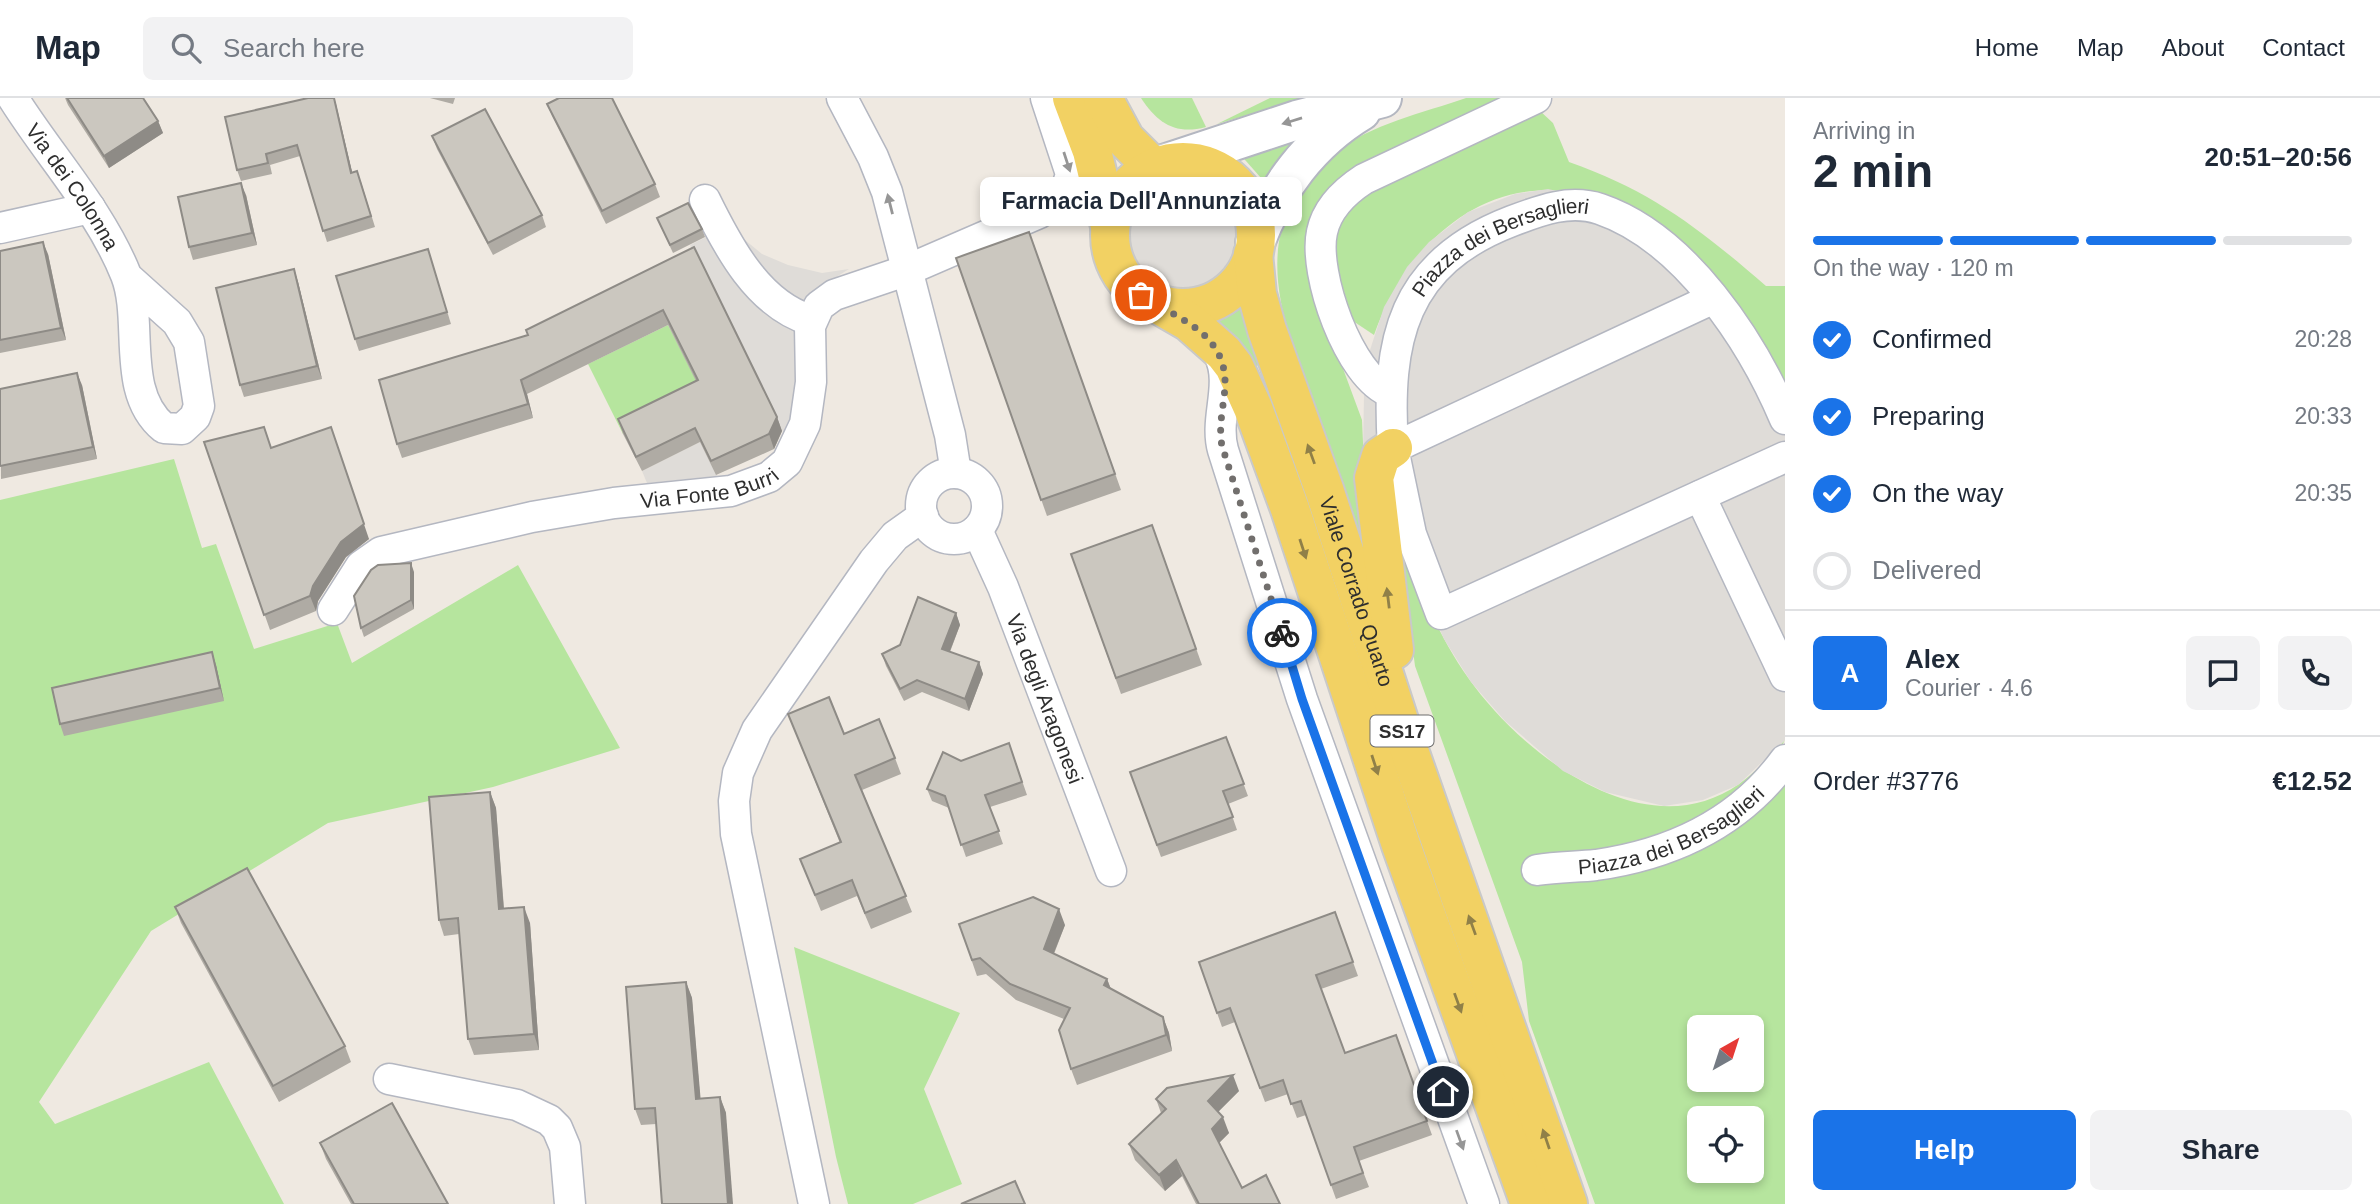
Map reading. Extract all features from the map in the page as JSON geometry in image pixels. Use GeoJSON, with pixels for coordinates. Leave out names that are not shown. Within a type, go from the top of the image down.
{"type":"FeatureCollection","features":[{"type":"Feature","properties":{"kind":"main road"},"geometry":{"type":"LineString","coordinates":[[1072,98],[1096,165],[1110,226],[1111,252],[1122,276],[1141,295],[1156,303],[1184,309],[1220,298],[1241,279],[1279,194],[1312,149],[1338,126],[1383,98]]}},
{"type":"Feature","properties":{"kind":"main road"},"geometry":{"type":"LineString","coordinates":[[1103,98],[1125,139],[1159,166],[1184,162],[1204,165],[1230,180],[1244,195],[1253,213],[1254,248]]}},
{"type":"Feature","properties":{"kind":"main road"},"geometry":{"type":"LineString","coordinates":[[1110,226],[1124,191],[1159,166],[1297,120],[1383,98]]}},
{"type":"Feature","properties":{"kind":"main road","name":"Viale Corrado Quarto"},"geometry":{"type":"LineString","coordinates":[[1254,248],[1257,294],[1267,330],[1325,492],[1405,739],[1569,1204]]}},
{"type":"Feature","properties":{"kind":"main road","name":"Viale Corrado Quarto"},"geometry":{"type":"LineString","coordinates":[[1156,303],[1204,334],[1234,366],[1266,442],[1401,845],[1530,1204]]}},
{"type":"Feature","properties":{"kind":"main road"},"geometry":{"type":"LineString","coordinates":[[1393,448],[1381,456],[1374,478],[1405,739]]}},
{"type":"Feature","properties":{"kind":"street","name":"Via dei Colonna"},"geometry":{"type":"LineString","coordinates":[[13,98],[90,208],[127,277]]}},
{"type":"Feature","properties":{"kind":"street"},"geometry":{"type":"LineString","coordinates":[[842,98],[885,186],[905,271],[950,435],[956,473]]}},
{"type":"Feature","properties":{"kind":"street"},"geometry":{"type":"LineString","coordinates":[[705,200],[725,238],[754,281],[782,307],[810,320],[819,306],[834,295],[905,271],[1039,213],[1062,200],[1071,178],[1046,98]]}},
{"type":"Feature","properties":{"kind":"street"},"geometry":{"type":"LineString","coordinates":[[1390,392],[1376,386],[1360,365],[1324,284],[1320,242],[1330,210],[1345,192],[1364,179],[1536,98]]}},
{"type":"Feature","properties":{"kind":"street","name":"Piazza dei Bersaglieri"},"geometry":{"type":"LineString","coordinates":[[1785,419],[1748,345],[1668,250],[1620,219],[1583,205],[1545,209],[1498,226],[1471,240],[1432,272],[1405,318],[1392,366],[1390,392],[1393,448],[1411,534],[1441,614],[1785,457]]}},
{"type":"Feature","properties":{"kind":"street"},"geometry":{"type":"LineString","coordinates":[[0,228],[90,208]]}},
{"type":"Feature","properties":{"kind":"street"},"geometry":{"type":"LineString","coordinates":[[1393,448],[1712,299]]}},
{"type":"Feature","properties":{"kind":"street","name":"Via Fonte Burri"},"geometry":{"type":"LineString","coordinates":[[333,610],[361,566],[381,552],[531,517],[614,503],[731,491],[769,477],[791,456],[805,424],[811,382],[810,320]]}},
{"type":"Feature","properties":{"kind":"street","name":"Viale Corrado Quarto"},"geometry":{"type":"LineString","coordinates":[[1204,334],[1220,356],[1224,370],[1220,427],[1222,446],[1302,699],[1484,1204]]}},
{"type":"Feature","properties":{"kind":"street"},"geometry":{"type":"LineString","coordinates":[[956,473],[976,481],[987,500],[987,511],[976,530],[967,536],[946,538],[928,526],[921,506],[928,486],[935,478],[956,473]]}},
{"type":"Feature","properties":{"kind":"street"},"geometry":{"type":"LineString","coordinates":[[1700,496],[1785,676]]}},
{"type":"Feature","properties":{"kind":"street"},"geometry":{"type":"LineString","coordinates":[[814,1204],[736,834],[735,787],[746,753],[765,717],[874,561],[895,536],[923,516]]}},
{"type":"Feature","properties":{"kind":"street","name":"Via degli Aragonesi"},"geometry":{"type":"LineString","coordinates":[[976,530],[1003,587],[1111,870]]}},
{"type":"Feature","properties":{"kind":"street","name":"Piazza dei Bersaglieri"},"geometry":{"type":"LineString","coordinates":[[1537,870],[1615,862],[1698,836],[1742,808],[1785,760]]}},
{"type":"Feature","properties":{"kind":"street"},"geometry":{"type":"LineString","coordinates":[[389,1079],[517,1105],[549,1120],[557,1128],[565,1147],[570,1204]]}},
{"type":"Feature","properties":{"kind":"green space"},"geometry":{"type":"Polygon","coordinates":[[[1141,98],[1192,98],[1206,127],[1186,130],[1169,125],[1154,115],[1141,98]]]}},
{"type":"Feature","properties":{"kind":"green space"},"geometry":{"type":"Polygon","coordinates":[[[1270,98],[1305,98],[1217,124],[1270,98]]]}},
{"type":"Feature","properties":{"kind":"green space"},"geometry":{"type":"Polygon","coordinates":[[[1466,98],[1509,98],[1344,178],[1318,301],[1362,420],[1368,555],[1291,342],[1282,308],[1278,275],[1279,243],[1288,212],[1305,182],[1334,153],[1364,134],[1466,98]]]}},
{"type":"Feature","properties":{"kind":"green space"},"geometry":{"type":"Polygon","coordinates":[[[1539,110],[1553,123],[1569,162],[1626,186],[1674,214],[1697,229],[1766,286],[1785,286],[1785,396],[1576,193],[1541,190],[1508,196],[1477,207],[1450,225],[1426,248],[1405,274],[1387,303],[1374,335],[1353,321],[1330,245],[1343,216],[1363,196],[1539,110]]]}},
{"type":"Feature","properties":{"kind":"green space"},"geometry":{"type":"Polygon","coordinates":[[[1300,135],[1269,187],[1238,152],[1300,135]]]}},
{"type":"Feature","properties":{"kind":"green space"},"geometry":{"type":"Polygon","coordinates":[[[1240,308],[1261,364],[1254,367],[1240,341],[1218,322],[1240,308]]]}},
{"type":"Feature","properties":{"kind":"green space"},"geometry":{"type":"Polygon","coordinates":[[[668,325],[703,394],[623,434],[588,364],[668,325]]]}},
{"type":"Feature","properties":{"kind":"green space"},"geometry":{"type":"Polygon","coordinates":[[[174,459],[202,548],[216,544],[254,649],[337,623],[352,663],[518,565],[620,748],[493,787],[328,823],[151,931],[39,1102],[55,1124],[209,1062],[284,1204],[0,1204],[0,500],[174,459]]]}},
{"type":"Feature","properties":{"kind":"green space"},"geometry":{"type":"Polygon","coordinates":[[[1399,542],[1439,630],[1469,679],[1492,708],[1521,737],[1553,763],[1589,785],[1626,800],[1665,806],[1703,802],[1739,784],[1785,740],[1774,759],[1735,801],[1581,877],[1785,777],[1785,1204],[1595,1204],[1529,1021],[1522,962],[1415,666],[1399,542]]]}},
{"type":"Feature","properties":{"kind":"green space"},"geometry":{"type":"Polygon","coordinates":[[[794,947],[960,1013],[924,1089],[962,1184],[913,1204],[848,1204],[794,947]]]}},
{"type":"Feature","properties":{"kind":"shaded area"},"geometry":{"type":"Polygon","coordinates":[[[1204,165],[1222,174],[1238,187],[1253,213],[1241,279],[1220,298],[1194,308],[1141,295],[1122,276],[1111,252],[1110,244],[1119,199],[1137,178],[1204,165]]]}},
{"type":"Feature","properties":{"kind":"shaded area"},"geometry":{"type":"Polygon","coordinates":[[[1548,189],[1609,203],[1785,396],[1785,740],[1738,785],[1703,800],[1664,806],[1605,792],[1563,771],[1505,721],[1471,682],[1444,639],[1363,454],[1364,394],[1370,350],[1384,307],[1407,267],[1429,242],[1468,212],[1515,194],[1548,189]]]}},
{"type":"Feature","properties":{"kind":"shaded area"},"geometry":{"type":"Polygon","coordinates":[[[720,230],[734,231],[762,254],[788,265],[822,273],[849,269],[825,284],[788,442],[690,245],[720,230]]]}},
{"type":"Feature","properties":{"kind":"shaded area"},"geometry":{"type":"Polygon","coordinates":[[[700,442],[717,476],[647,483],[642,471],[700,442]]]}},
{"type":"Feature","properties":{"kind":"building"},"geometry":{"type":"Polygon","coordinates":[[[67,98],[143,98],[158,121],[104,156],[67,98]]]}},
{"type":"Feature","properties":{"kind":"building"},"geometry":{"type":"Polygon","coordinates":[[[308,98],[334,98],[351,173],[357,171],[371,216],[323,231],[297,145],[266,154],[268,163],[237,170],[225,117],[308,98]]]}},
{"type":"Feature","properties":{"kind":"building"},"geometry":{"type":"Polygon","coordinates":[[[559,98],[612,98],[655,184],[602,211],[547,104],[559,98]]]}},
{"type":"Feature","properties":{"kind":"building"},"geometry":{"type":"Polygon","coordinates":[[[485,109],[542,215],[488,243],[432,136],[485,109]]]}},
{"type":"Feature","properties":{"kind":"building"},"geometry":{"type":"Polygon","coordinates":[[[241,183],[252,233],[189,247],[178,197],[241,183]]]}},
{"type":"Feature","properties":{"kind":"building"},"geometry":{"type":"Polygon","coordinates":[[[688,203],[702,229],[670,245],[657,218],[688,203]]]}},
{"type":"Feature","properties":{"kind":"building"},"geometry":{"type":"Polygon","coordinates":[[[1029,232],[1115,474],[1041,500],[956,258],[1029,232]]]}},
{"type":"Feature","properties":{"kind":"building"},"geometry":{"type":"Polygon","coordinates":[[[43,242],[61,328],[0,340],[0,251],[43,242]]]}},
{"type":"Feature","properties":{"kind":"building"},"geometry":{"type":"Polygon","coordinates":[[[694,247],[777,417],[769,434],[711,461],[695,428],[636,457],[618,419],[698,380],[663,310],[521,380],[528,404],[397,444],[379,380],[528,335],[526,330],[694,247]]]}},
{"type":"Feature","properties":{"kind":"building"},"geometry":{"type":"Polygon","coordinates":[[[428,249],[447,312],[355,339],[336,276],[428,249]]]}},
{"type":"Feature","properties":{"kind":"building"},"geometry":{"type":"Polygon","coordinates":[[[294,269],[317,366],[240,385],[216,288],[294,269]]]}},
{"type":"Feature","properties":{"kind":"building"},"geometry":{"type":"Polygon","coordinates":[[[77,373],[93,447],[0,466],[0,389],[77,373]]]}},
{"type":"Feature","properties":{"kind":"building"},"geometry":{"type":"Polygon","coordinates":[[[264,427],[271,448],[331,427],[364,524],[341,542],[313,586],[310,596],[264,615],[204,442],[264,427]]]}},
{"type":"Feature","properties":{"kind":"building"},"geometry":{"type":"Polygon","coordinates":[[[1152,525],[1196,649],[1116,678],[1071,554],[1152,525]]]}},
{"type":"Feature","properties":{"kind":"building"},"geometry":{"type":"Polygon","coordinates":[[[411,563],[411,600],[361,628],[354,596],[371,570],[378,565],[411,563]]]}},
{"type":"Feature","properties":{"kind":"building"},"geometry":{"type":"Polygon","coordinates":[[[918,597],[956,613],[942,649],[979,662],[965,699],[917,680],[900,689],[882,654],[900,645],[918,597]]]}},
{"type":"Feature","properties":{"kind":"building"},"geometry":{"type":"Polygon","coordinates":[[[212,652],[220,688],[60,724],[52,688],[212,652]]]}},
{"type":"Feature","properties":{"kind":"building"},"geometry":{"type":"Polygon","coordinates":[[[829,697],[844,734],[879,719],[895,758],[855,775],[906,896],[865,913],[852,880],[815,895],[800,859],[841,842],[788,714],[829,697]]]}},
{"type":"Feature","properties":{"kind":"building"},"geometry":{"type":"Polygon","coordinates":[[[1226,737],[1244,784],[1223,791],[1233,817],[1157,845],[1130,772],[1226,737]]]}},
{"type":"Feature","properties":{"kind":"building"},"geometry":{"type":"Polygon","coordinates":[[[1009,743],[1022,782],[985,795],[999,831],[961,845],[945,796],[927,789],[943,752],[961,761],[1009,743]]]}},
{"type":"Feature","properties":{"kind":"building"},"geometry":{"type":"Polygon","coordinates":[[[490,792],[499,909],[524,907],[534,1034],[468,1039],[458,918],[439,920],[429,797],[490,792]]]}},
{"type":"Feature","properties":{"kind":"building"},"geometry":{"type":"Polygon","coordinates":[[[247,868],[345,1046],[273,1086],[175,907],[247,868]]]}},
{"type":"Feature","properties":{"kind":"building"},"geometry":{"type":"Polygon","coordinates":[[[1033,897],[1059,909],[1044,949],[1107,979],[1104,985],[1163,1017],[1166,1035],[1071,1069],[1059,1030],[1070,1008],[1010,984],[980,958],[972,960],[959,924],[1033,897]]]}},
{"type":"Feature","properties":{"kind":"building"},"geometry":{"type":"Polygon","coordinates":[[[1335,912],[1353,962],[1316,975],[1345,1053],[1396,1035],[1427,1121],[1354,1147],[1363,1173],[1331,1185],[1301,1101],[1291,1104],[1283,1080],[1260,1088],[1230,1008],[1217,1013],[1199,962],[1335,912]]]}},
{"type":"Feature","properties":{"kind":"building"},"geometry":{"type":"Polygon","coordinates":[[[686,982],[696,1099],[720,1097],[728,1204],[662,1204],[655,1108],[635,1109],[626,987],[686,982]]]}},
{"type":"Feature","properties":{"kind":"building"},"geometry":{"type":"Polygon","coordinates":[[[1233,1075],[1208,1101],[1223,1117],[1212,1129],[1242,1188],[1266,1175],[1280,1204],[1199,1204],[1176,1160],[1159,1175],[1129,1144],[1166,1109],[1156,1099],[1167,1088],[1233,1075]]]}},
{"type":"Feature","properties":{"kind":"building"},"geometry":{"type":"Polygon","coordinates":[[[392,1103],[448,1204],[354,1204],[320,1143],[392,1103]]]}},
{"type":"Feature","properties":{"kind":"building"},"geometry":{"type":"Polygon","coordinates":[[[1015,1181],[1025,1204],[961,1204],[1015,1181]]]}},
{"type":"Feature","properties":{"kind":"way so far"},"geometry":{"type":"LineString","coordinates":[[1141,295],[1197,328],[1212,343],[1222,360],[1225,375],[1220,427],[1222,446],[1282,633]]}},
{"type":"Feature","properties":{"kind":"place","name":"Farmacia Dell'Annunziata"},"geometry":{"type":"Point","coordinates":[1141,295]}},
{"type":"Feature","properties":{"kind":"route"},"geometry":{"type":"LineString","coordinates":[[1282,633],[1302,699],[1443,1092]]}}]}
